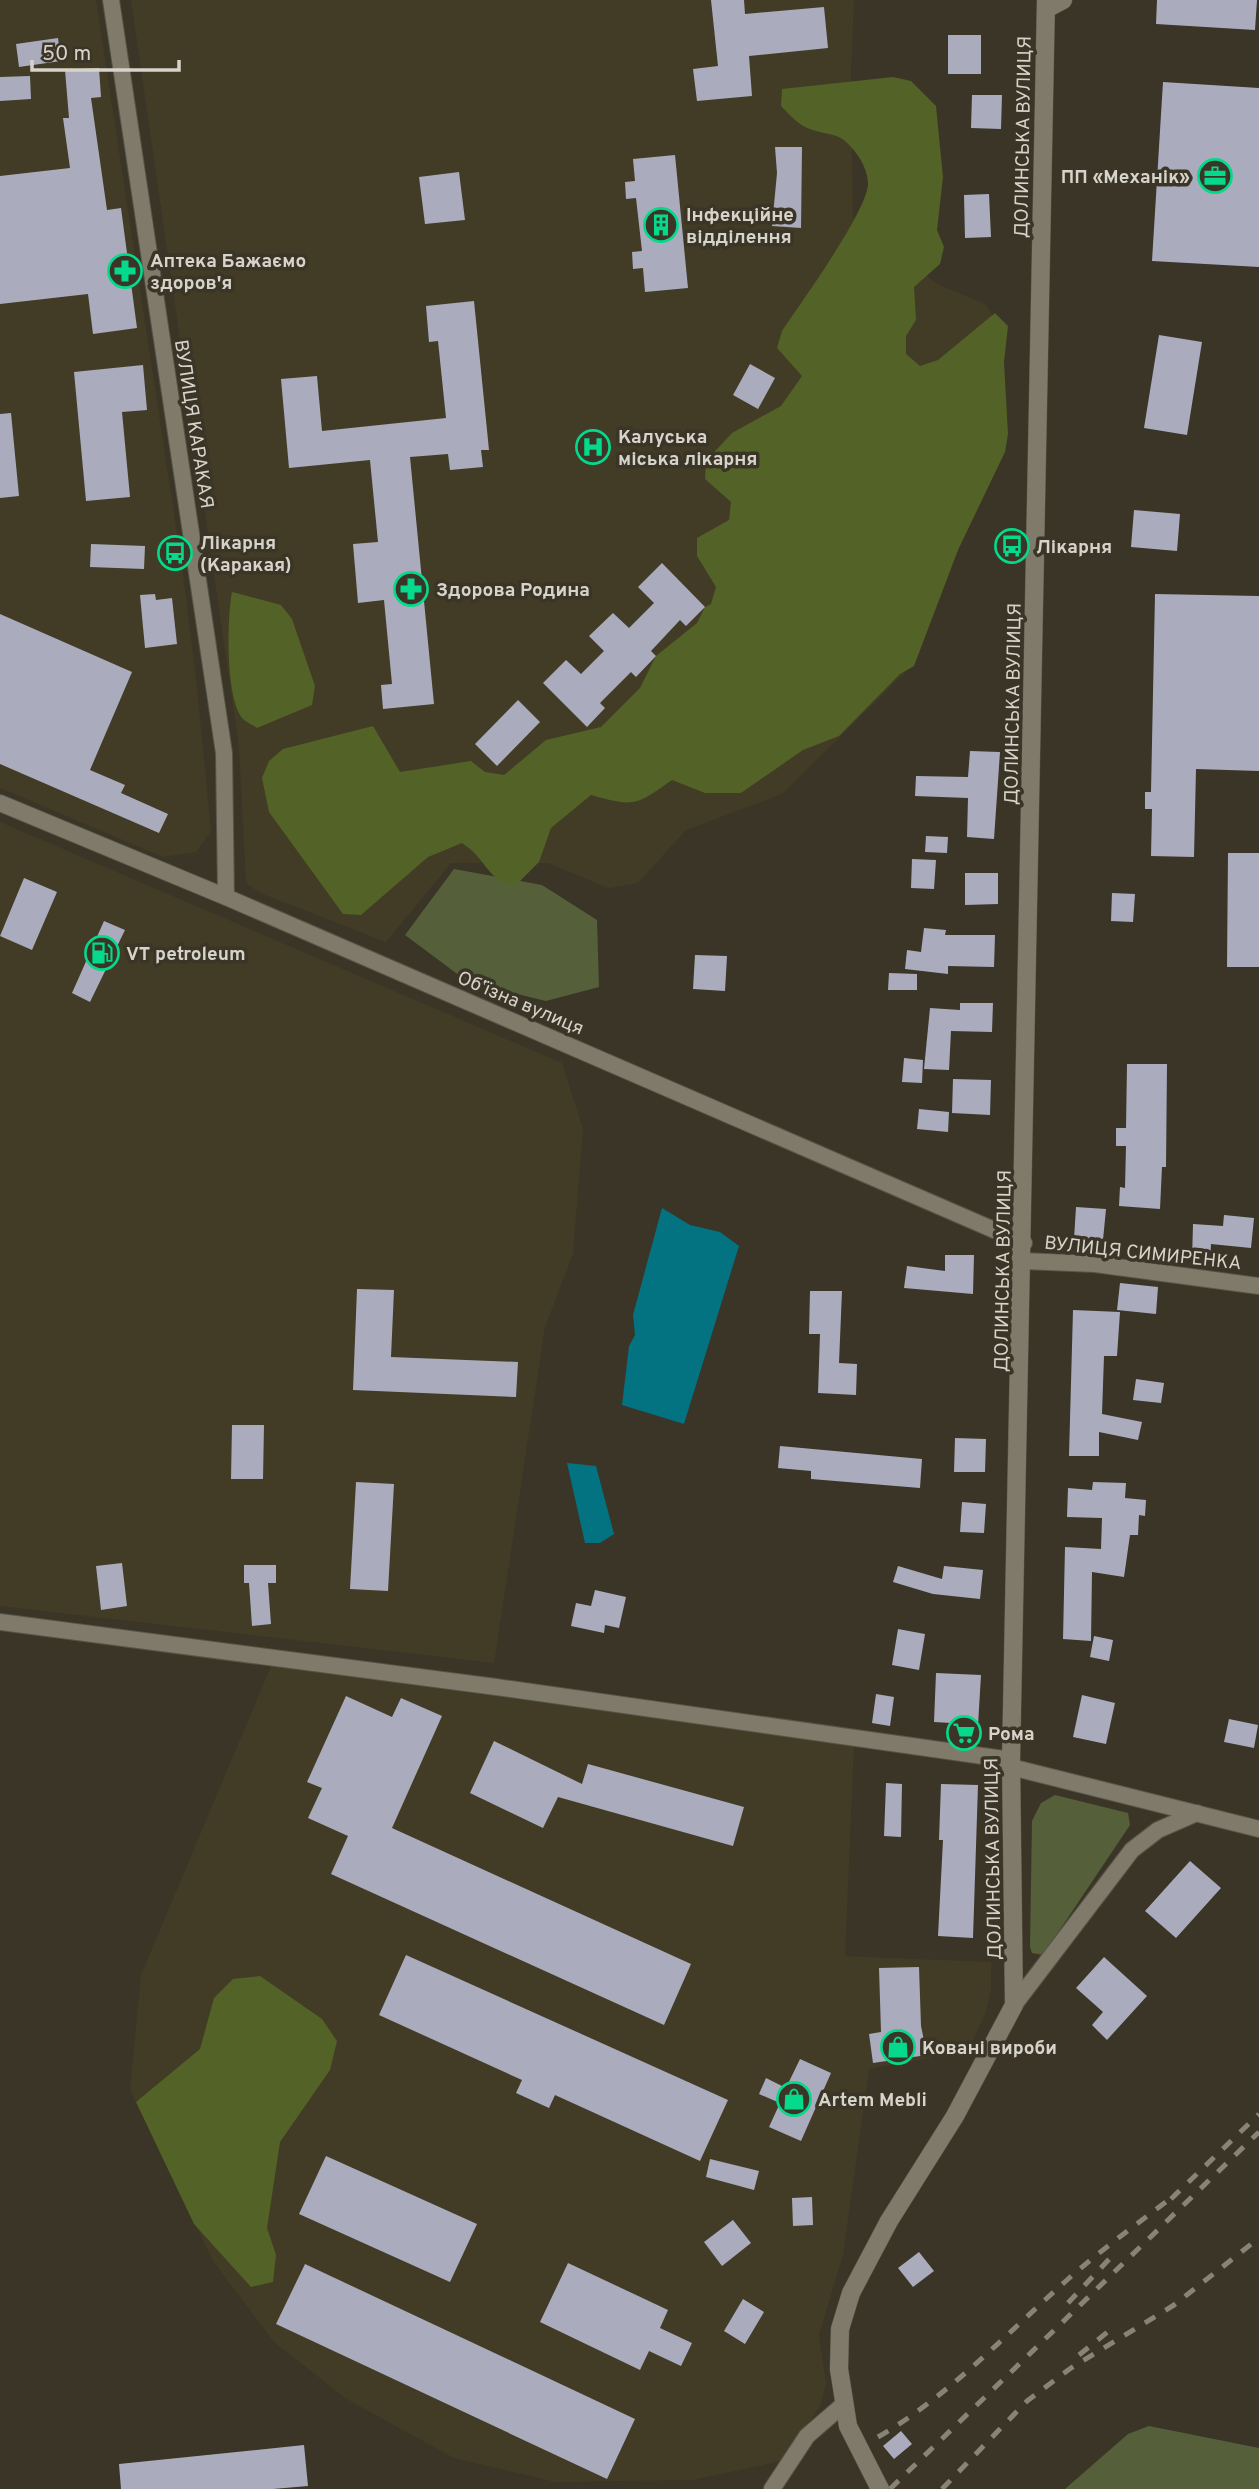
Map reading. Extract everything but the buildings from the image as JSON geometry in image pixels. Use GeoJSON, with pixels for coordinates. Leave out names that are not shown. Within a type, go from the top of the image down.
{"type":"FeatureCollection","features":[{"type":"Feature","properties":{"kind":"main road"},"geometry":{"type":"LineString","coordinates":[[1046,4],[1063,0]]}},
{"type":"Feature","properties":{"kind":"main road","name":"ДОЛИНСЬКА ВУЛИЦЯ"},"geometry":{"type":"LineString","coordinates":[[880,2489],[848,2426],[839,2369],[840,2329],[851,2293],[889,2221],[955,2116],[1014,2004],[1011,1763],[1046,4]]}},
{"type":"Feature","properties":{"kind":"street","name":"ВУЛИЦЯ КАРАКАЯ"},"geometry":{"type":"LineString","coordinates":[[111,0],[224,753],[226,897]]}},
{"type":"Feature","properties":{"kind":"street","name":"Обʼїзна вулиця"},"geometry":{"type":"LineString","coordinates":[[0,803],[226,897],[1023,1252]]}},
{"type":"Feature","properties":{"kind":"street","name":"ВУЛИЦЯ СИМИРЕНКА"},"geometry":{"type":"LineString","coordinates":[[1023,1252],[1259,1286]]}},
{"type":"Feature","properties":{"kind":"street"},"geometry":{"type":"LineString","coordinates":[[0,1622],[496,1687],[1011,1763],[1259,1829]]}},
{"type":"Feature","properties":{"kind":"street"},"geometry":{"type":"LineString","coordinates":[[1014,2004],[1132,1850],[1158,1830],[1197,1813]]}},
{"type":"Feature","properties":{"kind":"street"},"geometry":{"type":"LineString","coordinates":[[772,2489],[807,2436],[844,2404]]}},
{"type":"Feature","properties":{"kind":"shaded area"},"geometry":{"type":"Polygon","coordinates":[[[0,0],[96,0],[182,566],[196,679],[211,831],[196,852],[163,857],[0,788],[0,0]]]}},
{"type":"Feature","properties":{"kind":"shaded area","name":"Калуська міська лікарня"},"geometry":{"type":"Polygon","coordinates":[[[131,0],[854,0],[851,73],[853,218],[937,284],[985,304],[1001,327],[940,593],[906,672],[782,794],[686,830],[638,883],[608,888],[548,863],[451,863],[386,942],[260,893],[246,883],[239,747],[131,0]]]}},
{"type":"Feature","properties":{"kind":"shaded area"},"geometry":{"type":"Polygon","coordinates":[[[0,822],[562,1063],[583,1129],[573,1254],[545,1327],[494,1663],[0,1606],[0,822]]]}},
{"type":"Feature","properties":{"kind":"shaded area"},"geometry":{"type":"Polygon","coordinates":[[[271,1666],[854,1745],[845,1956],[991,1962],[991,1990],[986,2012],[968,2051],[869,2069],[843,2255],[819,2335],[826,2383],[821,2405],[781,2461],[692,2480],[555,2482],[454,2458],[345,2398],[274,2342],[213,2261],[130,2090],[141,1975],[271,1666]]]}},
{"type":"Feature","properties":{"kind":"green space"},"geometry":{"type":"Polygon","coordinates":[[[893,77],[911,81],[936,106],[943,177],[937,230],[944,247],[940,264],[914,287],[916,320],[906,336],[906,354],[920,366],[938,360],[995,313],[1008,326],[1004,362],[1008,434],[1005,452],[958,550],[914,666],[900,674],[839,736],[803,750],[741,793],[705,793],[672,780],[634,802],[591,795],[551,828],[539,862],[514,887],[497,879],[477,855],[462,843],[428,857],[361,915],[343,914],[269,812],[262,778],[269,761],[283,749],[373,726],[400,772],[471,761],[485,772],[504,775],[546,740],[601,727],[640,688],[656,656],[697,623],[705,607],[711,604],[716,587],[697,556],[697,538],[729,520],[731,502],[705,479],[706,461],[732,433],[781,406],[802,376],[777,348],[782,331],[832,257],[865,196],[867,177],[857,155],[842,138],[810,129],[794,119],[781,106],[782,89],[893,77]]]}},
{"type":"Feature","properties":{"kind":"green space"},"geometry":{"type":"Polygon","coordinates":[[[232,592],[281,605],[292,619],[315,686],[312,705],[257,728],[243,719],[237,709],[230,677],[229,620],[232,592]]]}},
{"type":"Feature","properties":{"kind":"green space"},"geometry":{"type":"Polygon","coordinates":[[[454,869],[542,885],[597,920],[599,987],[546,1001],[468,982],[405,935],[454,869]]]}},
{"type":"Feature","properties":{"kind":"green space"},"geometry":{"type":"Polygon","coordinates":[[[1055,1795],[1128,1813],[1130,1825],[1043,1955],[1032,1953],[1030,1947],[1032,1821],[1041,1803],[1055,1795]]]}},
{"type":"Feature","properties":{"kind":"green space"},"geometry":{"type":"Polygon","coordinates":[[[260,1976],[322,2019],[337,2041],[330,2070],[280,2142],[267,2228],[276,2255],[273,2282],[251,2287],[194,2224],[136,2102],[200,2049],[214,1998],[233,1979],[260,1976]]]}},
{"type":"Feature","properties":{"kind":"green space"},"geometry":{"type":"Polygon","coordinates":[[[1149,2426],[1259,2448],[1259,2489],[1065,2489],[1128,2434],[1149,2426]]]}},
{"type":"Feature","properties":{"kind":"water"},"geometry":{"type":"Polygon","coordinates":[[[662,1208],[690,1225],[720,1232],[739,1246],[684,1424],[622,1405],[629,1346],[635,1335],[633,1315],[662,1208]]]}},
{"type":"Feature","properties":{"kind":"water"},"geometry":{"type":"Polygon","coordinates":[[[567,1463],[596,1466],[614,1534],[600,1543],[585,1543],[567,1463]]]}},
{"type":"Feature","properties":{"kind":"railway"},"geometry":{"type":"LineString","coordinates":[[1171,2199],[1259,2114]]}},
{"type":"Feature","properties":{"kind":"railway"},"geometry":{"type":"LineString","coordinates":[[890,2489],[1259,2132]]}},
{"type":"Feature","properties":{"kind":"railway"},"geometry":{"type":"LineString","coordinates":[[878,2437],[953,2384],[1080,2269],[1176,2194]]}},
{"type":"Feature","properties":{"kind":"railway"},"geometry":{"type":"LineString","coordinates":[[942,2489],[1027,2401],[1071,2368],[1174,2305],[1259,2238]]}},
{"type":"Feature","properties":{"kind":"railway"},"geometry":{"type":"LineString","coordinates":[[1068,2303],[1113,2255]]}},
{"type":"Feature","properties":{"kind":"railway"},"geometry":{"type":"LineString","coordinates":[[1079,2355],[1115,2326]]}},
{"type":"Feature","properties":{"kind":"place","name":"ПП «Механік»"},"geometry":{"type":"Point","coordinates":[1215,176]}},
{"type":"Feature","properties":{"kind":"place","name":"Інфекційне відділення"},"geometry":{"type":"Point","coordinates":[661,225]}},
{"type":"Feature","properties":{"kind":"place","name":"Аптека Бажаємо здоров'я"},"geometry":{"type":"Point","coordinates":[125,271]}},
{"type":"Feature","properties":{"kind":"place","name":"Калуська міська лікарня"},"geometry":{"type":"Point","coordinates":[593,447]}},
{"type":"Feature","properties":{"kind":"place","name":"Лікарня"},"geometry":{"type":"Point","coordinates":[1012,546]}},
{"type":"Feature","properties":{"kind":"place","name":"Лікарня (Каракая)"},"geometry":{"type":"Point","coordinates":[175,553]}},
{"type":"Feature","properties":{"kind":"place","name":"Здорова Родина"},"geometry":{"type":"Point","coordinates":[411,589]}},
{"type":"Feature","properties":{"kind":"place","name":"VT petroleum"},"geometry":{"type":"Point","coordinates":[102,953]}},
{"type":"Feature","properties":{"kind":"place","name":"Рома"},"geometry":{"type":"Point","coordinates":[964,1733]}},
{"type":"Feature","properties":{"kind":"place","name":"Ковані вироби"},"geometry":{"type":"Point","coordinates":[898,2047]}},
{"type":"Feature","properties":{"kind":"place","name":"Artem Mebli"},"geometry":{"type":"Point","coordinates":[794,2099]}}]}
